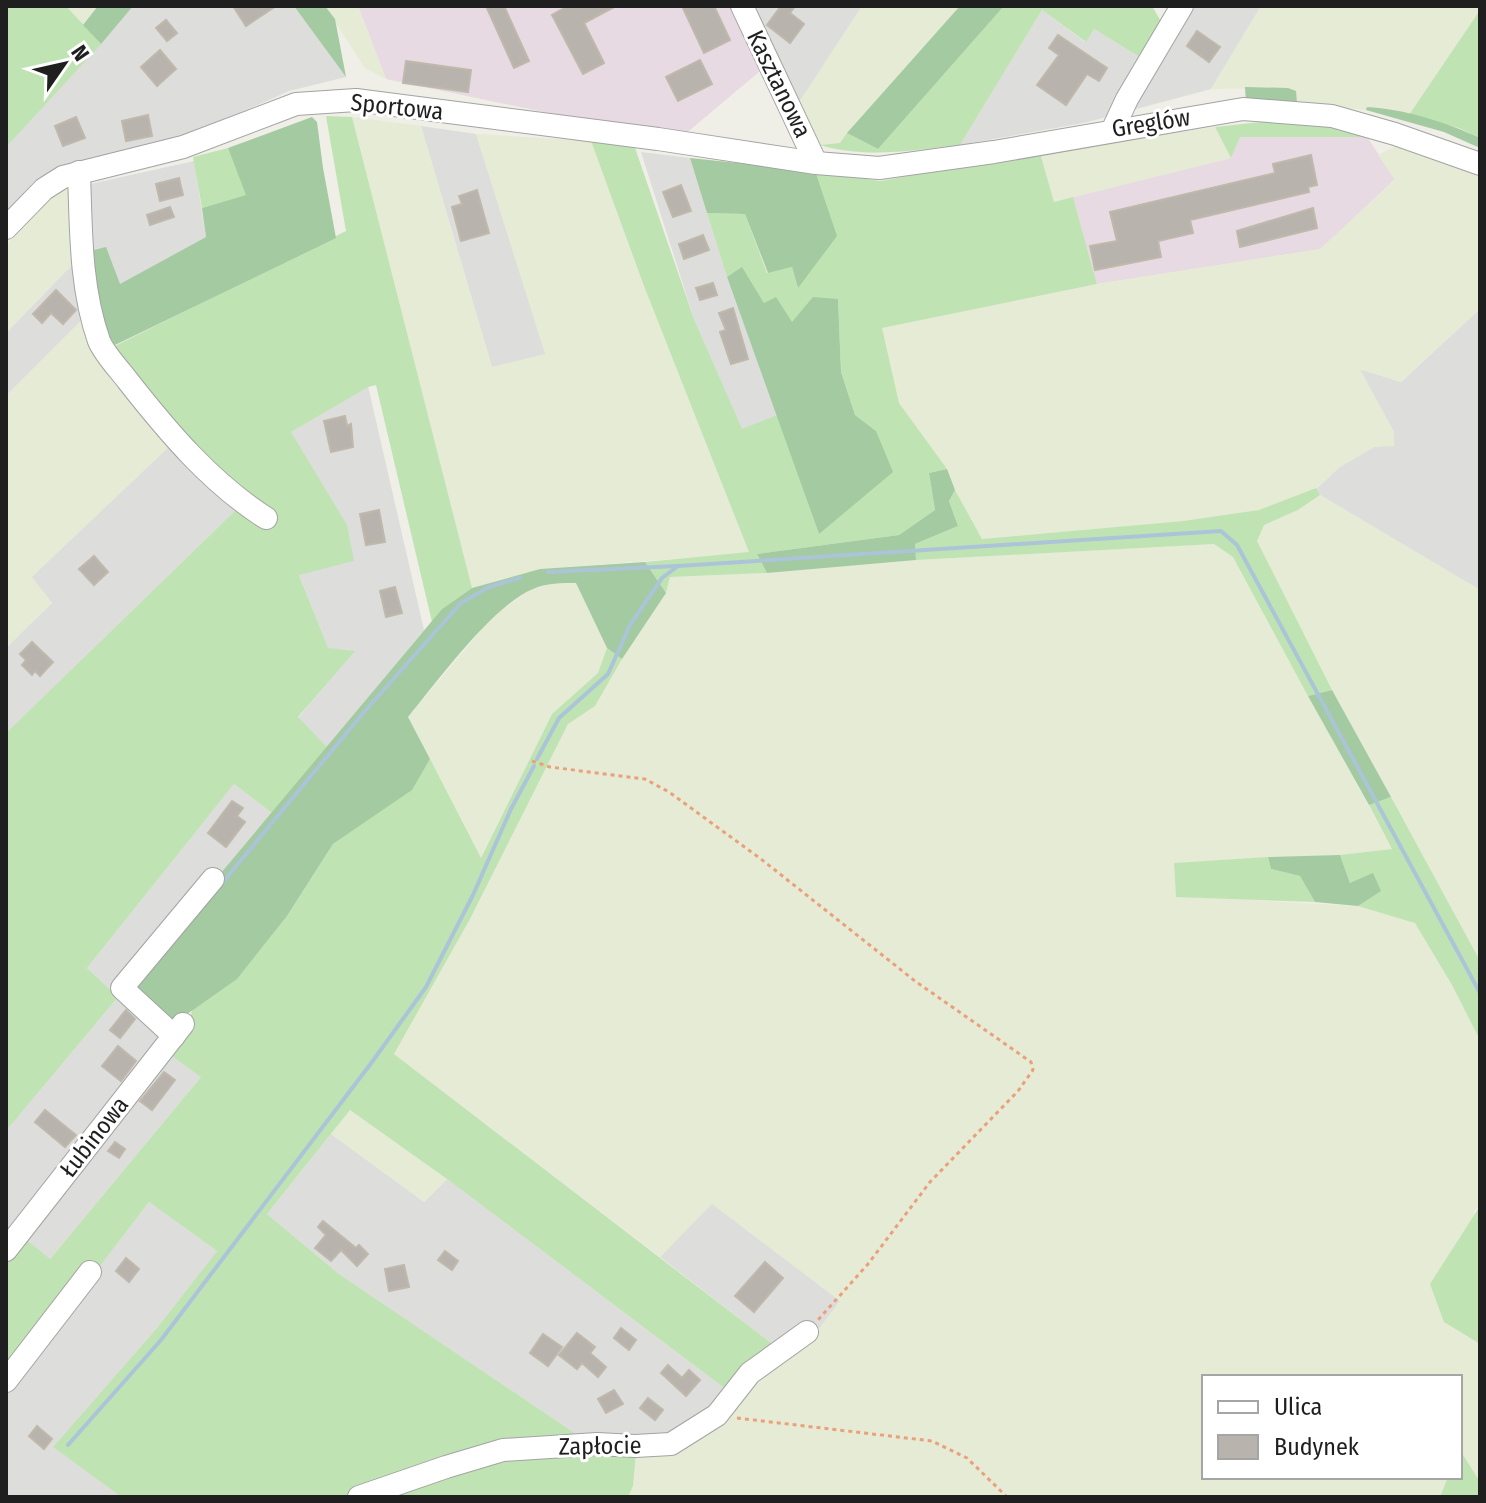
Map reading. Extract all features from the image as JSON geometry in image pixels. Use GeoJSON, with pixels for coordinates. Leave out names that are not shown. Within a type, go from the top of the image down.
{"type":"FeatureCollection","features":[{"type":"Feature","properties":{"kind":"street","name":"Kasztanowa"},"geometry":{"type":"LineString","coordinates":[[742,6],[816,163]]}},
{"type":"Feature","properties":{"kind":"street"},"geometry":{"type":"LineString","coordinates":[[1113,129],[1127,99],[1182,6]]}},
{"type":"Feature","properties":{"kind":"street","name":"Sportowa"},"geometry":{"type":"LineString","coordinates":[[6,228],[44,189],[63,177],[183,147],[296,104],[356,100],[816,163]]}},
{"type":"Feature","properties":{"kind":"street","name":"Greglów"},"geometry":{"type":"LineString","coordinates":[[816,163],[879,168],[994,152],[1113,129],[1243,109],[1332,116],[1480,164]]}},
{"type":"Feature","properties":{"kind":"street"},"geometry":{"type":"LineString","coordinates":[[79,172],[82,265],[101,345],[179,442],[236,499],[266,518]]}},
{"type":"Feature","properties":{"kind":"street","name":"Łubinowa"},"geometry":{"type":"LineString","coordinates":[[6,1250],[178,1030],[122,988],[213,879]]}},
{"type":"Feature","properties":{"kind":"street"},"geometry":{"type":"LineString","coordinates":[[6,1381],[90,1272]]}},
{"type":"Feature","properties":{"kind":"street","name":"Zapłocie"},"geometry":{"type":"LineString","coordinates":[[359,1497],[503,1450],[597,1444],[671,1444],[717,1415],[750,1373],[807,1332]]}},
{"type":"Feature","properties":{"kind":"path"},"geometry":{"type":"LineString","coordinates":[[532,761],[550,767],[645,779],[669,792],[761,859],[915,981],[1031,1062],[1033,1070],[1018,1091],[930,1182],[868,1264],[807,1332]]}},
{"type":"Feature","properties":{"kind":"path"},"geometry":{"type":"LineString","coordinates":[[717,1415],[932,1441],[967,1458],[1007,1497]]}},
{"type":"Feature","properties":{"kind":"shaded area"},"geometry":{"type":"Polygon","coordinates":[[[133,6],[294,6],[346,77],[289,91],[177,141],[75,164],[33,183],[6,215],[6,147],[133,6]]]}},
{"type":"Feature","properties":{"kind":"shaded area"},"geometry":{"type":"Polygon","coordinates":[[[358,6],[732,6],[765,67],[684,135],[563,116],[386,79],[358,6]]]}},
{"type":"Feature","properties":{"kind":"shaded area"},"geometry":{"type":"Polygon","coordinates":[[[751,6],[862,6],[800,101],[751,6]]]}},
{"type":"Feature","properties":{"kind":"shaded area"},"geometry":{"type":"Polygon","coordinates":[[[1192,6],[1261,6],[1211,89],[1084,123],[960,145],[1042,10],[1085,42],[1094,29],[1155,67],[1192,6]]]}},
{"type":"Feature","properties":{"kind":"shaded area"},"geometry":{"type":"Polygon","coordinates":[[[421,126],[476,134],[546,355],[492,367],[421,126]]]}},
{"type":"Feature","properties":{"kind":"shaded area"},"geometry":{"type":"Polygon","coordinates":[[[1239,137],[1367,137],[1395,179],[1321,249],[1097,284],[1073,197],[1231,158],[1239,137]]]}},
{"type":"Feature","properties":{"kind":"shaded area"},"geometry":{"type":"Polygon","coordinates":[[[641,152],[690,158],[727,277],[777,415],[742,430],[694,319],[641,152]]]}},
{"type":"Feature","properties":{"kind":"shaded area"},"geometry":{"type":"Polygon","coordinates":[[[194,161],[206,237],[119,285],[90,251],[86,185],[194,161]]]}},
{"type":"Feature","properties":{"kind":"shaded area"},"geometry":{"type":"Polygon","coordinates":[[[76,261],[86,316],[6,396],[6,333],[76,261]]]}},
{"type":"Feature","properties":{"kind":"shaded area"},"geometry":{"type":"Polygon","coordinates":[[[1480,309],[1480,590],[1320,495],[1316,489],[1340,467],[1374,447],[1394,445],[1394,432],[1359,369],[1401,382],[1480,309]]]}},
{"type":"Feature","properties":{"kind":"shaded area"},"geometry":{"type":"Polygon","coordinates":[[[368,386],[424,630],[327,747],[298,718],[354,651],[328,649],[299,574],[354,561],[291,432],[368,386]]]}},
{"type":"Feature","properties":{"kind":"shaded area"},"geometry":{"type":"Polygon","coordinates":[[[172,444],[239,507],[6,733],[6,648],[52,603],[31,577],[172,444]]]}},
{"type":"Feature","properties":{"kind":"shaded area"},"geometry":{"type":"Polygon","coordinates":[[[234,784],[272,813],[129,984],[201,1077],[49,1260],[15,1230],[6,1241],[6,1131],[118,997],[87,968],[234,784]]]}},
{"type":"Feature","properties":{"kind":"shaded area"},"geometry":{"type":"Polygon","coordinates":[[[331,1134],[424,1202],[447,1179],[727,1390],[698,1421],[667,1440],[585,1440],[339,1274],[267,1214],[331,1134]]]}},
{"type":"Feature","properties":{"kind":"shaded area"},"geometry":{"type":"Polygon","coordinates":[[[149,1202],[217,1251],[157,1328],[53,1447],[121,1497],[6,1497],[6,1389],[149,1202]]]}},
{"type":"Feature","properties":{"kind":"shaded area"},"geometry":{"type":"Polygon","coordinates":[[[712,1203],[840,1301],[816,1333],[784,1353],[660,1257],[712,1203]]]}},
{"type":"Feature","properties":{"kind":"green space"},"geometry":{"type":"Polygon","coordinates":[[[6,6],[66,6],[101,44],[6,147],[6,6]]]}},
{"type":"Feature","properties":{"kind":"green space"},"geometry":{"type":"Polygon","coordinates":[[[66,6],[98,6],[83,25],[66,6]]]}},
{"type":"Feature","properties":{"kind":"green space"},"geometry":{"type":"Polygon","coordinates":[[[98,6],[133,6],[101,44],[83,25],[98,6]]]}},
{"type":"Feature","properties":{"kind":"green space"},"geometry":{"type":"Polygon","coordinates":[[[294,6],[325,6],[335,19],[346,77],[294,6]]]}},
{"type":"Feature","properties":{"kind":"green space"},"geometry":{"type":"Polygon","coordinates":[[[325,6],[358,6],[386,79],[365,68],[325,6]]]}},
{"type":"Feature","properties":{"kind":"green space"},"geometry":{"type":"Polygon","coordinates":[[[862,6],[960,6],[840,143],[820,145],[800,101],[862,6]]]}},
{"type":"Feature","properties":{"kind":"green space"},"geometry":{"type":"Polygon","coordinates":[[[960,6],[1004,6],[878,149],[847,133],[960,6]]]}},
{"type":"Feature","properties":{"kind":"green space"},"geometry":{"type":"Polygon","coordinates":[[[1004,6],[1152,6],[1163,25],[1141,58],[1094,29],[1086,42],[1042,10],[960,145],[907,151],[854,152],[820,145],[840,143],[847,133],[878,149],[1004,6]]]}},
{"type":"Feature","properties":{"kind":"green space"},"geometry":{"type":"Polygon","coordinates":[[[1261,6],[1480,6],[1480,10],[1409,115],[1383,108],[1367,107],[1366,110],[1297,103],[1288,88],[1211,89],[1261,6]]]}},
{"type":"Feature","properties":{"kind":"green space"},"geometry":{"type":"Polygon","coordinates":[[[1480,10],[1480,138],[1459,128],[1409,115],[1480,10]]]}},
{"type":"Feature","properties":{"kind":"green space"},"geometry":{"type":"Polygon","coordinates":[[[1245,87],[1288,88],[1296,91],[1297,103],[1246,103],[1245,87]]]}},
{"type":"Feature","properties":{"kind":"green space"},"geometry":{"type":"Polygon","coordinates":[[[1367,107],[1410,113],[1453,127],[1480,138],[1480,148],[1444,132],[1366,110],[1367,107]]]}},
{"type":"Feature","properties":{"kind":"green space"},"geometry":{"type":"Polygon","coordinates":[[[326,116],[352,117],[472,588],[442,609],[432,622],[376,385],[291,432],[347,525],[354,561],[299,575],[328,648],[355,651],[298,717],[327,747],[272,813],[234,784],[87,968],[118,997],[6,1131],[6,733],[239,507],[111,348],[346,231],[326,116]]]}},
{"type":"Feature","properties":{"kind":"green space"},"geometry":{"type":"Polygon","coordinates":[[[312,117],[317,122],[336,238],[115,345],[99,319],[90,251],[106,247],[120,284],[206,237],[202,208],[246,195],[228,148],[312,117]]]}},
{"type":"Feature","properties":{"kind":"green space"},"geometry":{"type":"Polygon","coordinates":[[[352,117],[421,126],[492,367],[545,354],[476,134],[591,141],[644,286],[750,553],[540,569],[472,588],[352,117]]]}},
{"type":"Feature","properties":{"kind":"green space"},"geometry":{"type":"Polygon","coordinates":[[[1270,121],[1335,124],[1367,137],[1240,137],[1231,158],[1215,127],[1270,121]]]}},
{"type":"Feature","properties":{"kind":"green space"},"geometry":{"type":"Polygon","coordinates":[[[1215,127],[1231,158],[1054,202],[1040,153],[1215,127]]]}},
{"type":"Feature","properties":{"kind":"green space"},"geometry":{"type":"Polygon","coordinates":[[[591,141],[634,145],[694,319],[742,429],[777,415],[819,534],[876,431],[855,415],[841,372],[838,299],[792,322],[764,303],[742,268],[727,277],[707,213],[745,214],[767,273],[792,267],[798,288],[815,171],[880,181],[1040,153],[1054,202],[1073,197],[1097,284],[882,328],[899,403],[947,469],[929,473],[935,510],[899,535],[757,554],[767,573],[670,577],[666,593],[645,562],[749,552],[644,286],[591,141]]]}},
{"type":"Feature","properties":{"kind":"green space"},"geometry":{"type":"Polygon","coordinates":[[[1403,143],[1480,172],[1480,309],[1400,382],[1360,369],[1394,432],[1394,446],[1374,447],[1340,467],[1316,488],[1260,510],[1183,521],[982,539],[947,469],[899,403],[882,328],[1097,284],[1320,249],[1395,180],[1378,155],[1403,143]]]}},
{"type":"Feature","properties":{"kind":"green space"},"geometry":{"type":"Polygon","coordinates":[[[228,148],[247,195],[202,208],[193,157],[228,148]]]}},
{"type":"Feature","properties":{"kind":"green space"},"geometry":{"type":"Polygon","coordinates":[[[690,158],[815,171],[837,236],[798,288],[792,267],[768,273],[745,214],[707,213],[690,158]]]}},
{"type":"Feature","properties":{"kind":"green space"},"geometry":{"type":"Polygon","coordinates":[[[71,188],[76,261],[6,333],[6,249],[11,239],[57,192],[71,188]]]}},
{"type":"Feature","properties":{"kind":"green space"},"geometry":{"type":"Polygon","coordinates":[[[742,267],[764,303],[776,297],[792,322],[813,297],[838,299],[841,372],[855,415],[876,431],[893,472],[819,534],[727,277],[742,267]]]}},
{"type":"Feature","properties":{"kind":"green space"},"geometry":{"type":"Polygon","coordinates":[[[86,316],[172,444],[32,577],[52,603],[6,648],[6,396],[86,316]]]}},
{"type":"Feature","properties":{"kind":"green space"},"geometry":{"type":"Polygon","coordinates":[[[947,469],[955,490],[949,501],[958,526],[915,544],[916,560],[767,573],[757,554],[899,535],[935,510],[929,473],[947,469]]]}},
{"type":"Feature","properties":{"kind":"green space"},"geometry":{"type":"Polygon","coordinates":[[[1316,488],[1320,495],[1298,510],[1264,525],[1257,541],[1332,690],[1308,696],[1233,557],[1214,544],[916,560],[915,544],[958,526],[949,501],[955,490],[982,539],[1183,521],[1259,510],[1316,488]]]}},
{"type":"Feature","properties":{"kind":"green space"},"geometry":{"type":"Polygon","coordinates":[[[1320,495],[1480,590],[1480,961],[1332,690],[1256,541],[1264,525],[1298,510],[1320,495]]]}},
{"type":"Feature","properties":{"kind":"green space"},"geometry":{"type":"Polygon","coordinates":[[[1214,544],[1233,557],[1392,849],[1340,855],[1174,863],[1176,896],[1358,906],[1415,922],[1452,985],[1480,1040],[1480,1206],[1475,1210],[1444,1322],[1480,1344],[1480,1482],[1462,1453],[1462,1375],[1202,1375],[1202,1479],[1447,1479],[1440,1497],[628,1497],[633,1486],[636,1453],[687,1444],[755,1379],[816,1333],[840,1301],[712,1204],[660,1257],[394,1054],[470,919],[568,724],[595,706],[666,593],[670,577],[767,573],[916,560],[1214,544]]]}},
{"type":"Feature","properties":{"kind":"green space"},"geometry":{"type":"Polygon","coordinates":[[[645,562],[666,593],[622,659],[607,648],[576,583],[549,584],[533,589],[517,598],[483,627],[408,717],[430,759],[412,790],[333,844],[287,916],[237,979],[173,1024],[128,984],[442,609],[472,588],[540,569],[645,562]]]}},
{"type":"Feature","properties":{"kind":"green space"},"geometry":{"type":"Polygon","coordinates":[[[556,583],[576,583],[607,648],[598,673],[552,714],[480,859],[408,717],[493,616],[532,589],[556,583]]]}},
{"type":"Feature","properties":{"kind":"green space"},"geometry":{"type":"Polygon","coordinates":[[[607,648],[622,659],[595,706],[568,724],[470,919],[394,1054],[775,1346],[727,1390],[447,1179],[350,1110],[267,1214],[339,1274],[585,1440],[488,1449],[343,1497],[121,1497],[53,1447],[157,1328],[217,1251],[149,1202],[6,1389],[6,1260],[24,1238],[50,1259],[201,1077],[172,1056],[187,1036],[192,1010],[237,978],[287,916],[333,844],[411,790],[430,759],[481,858],[552,714],[598,673],[607,648]]]}},
{"type":"Feature","properties":{"kind":"green space"},"geometry":{"type":"Polygon","coordinates":[[[1332,690],[1391,797],[1369,805],[1308,696],[1332,690]]]}},
{"type":"Feature","properties":{"kind":"green space"},"geometry":{"type":"Polygon","coordinates":[[[1391,797],[1480,961],[1480,1040],[1415,923],[1358,906],[1381,890],[1350,883],[1340,855],[1392,849],[1369,805],[1391,797]]]}},
{"type":"Feature","properties":{"kind":"green space"},"geometry":{"type":"Polygon","coordinates":[[[1340,855],[1350,883],[1373,873],[1381,891],[1358,906],[1315,902],[1300,876],[1271,869],[1268,857],[1340,855]]]}},
{"type":"Feature","properties":{"kind":"green space"},"geometry":{"type":"Polygon","coordinates":[[[1268,857],[1271,869],[1300,876],[1315,902],[1176,897],[1174,863],[1268,857]]]}},
{"type":"Feature","properties":{"kind":"green space"},"geometry":{"type":"Polygon","coordinates":[[[350,1110],[447,1179],[424,1202],[331,1134],[350,1110]]]}},
{"type":"Feature","properties":{"kind":"green space"},"geometry":{"type":"Polygon","coordinates":[[[1480,1206],[1480,1344],[1444,1322],[1430,1284],[1480,1206]]]}},
{"type":"Feature","properties":{"kind":"green space"},"geometry":{"type":"Polygon","coordinates":[[[636,1453],[633,1486],[628,1497],[377,1497],[503,1457],[636,1453]]]}},
{"type":"Feature","properties":{"kind":"green space"},"geometry":{"type":"Polygon","coordinates":[[[1462,1453],[1480,1482],[1480,1497],[1440,1497],[1447,1479],[1462,1479],[1462,1453]]]}},
{"type":"Feature","properties":{"kind":"building"},"geometry":{"type":"Polygon","coordinates":[[[233,6],[276,6],[246,26],[233,6]]]}},
{"type":"Feature","properties":{"kind":"building"},"geometry":{"type":"Polygon","coordinates":[[[486,6],[504,6],[529,61],[514,68],[486,6]]]}},
{"type":"Feature","properties":{"kind":"building"},"geometry":{"type":"Polygon","coordinates":[[[568,6],[616,6],[584,23],[604,63],[583,74],[552,15],[568,6]]]}},
{"type":"Feature","properties":{"kind":"building"},"geometry":{"type":"Polygon","coordinates":[[[682,6],[714,6],[730,40],[704,53],[682,6]]]}},
{"type":"Feature","properties":{"kind":"building"},"geometry":{"type":"Polygon","coordinates":[[[781,6],[795,6],[790,13],[804,24],[790,43],[767,25],[781,6]]]}},
{"type":"Feature","properties":{"kind":"building"},"geometry":{"type":"Polygon","coordinates":[[[166,20],[177,33],[167,41],[156,28],[166,20]]]}},
{"type":"Feature","properties":{"kind":"building"},"geometry":{"type":"Polygon","coordinates":[[[1197,31],[1220,47],[1209,62],[1187,46],[1197,31]]]}},
{"type":"Feature","properties":{"kind":"building"},"geometry":{"type":"Polygon","coordinates":[[[1058,35],[1107,68],[1099,81],[1087,74],[1066,105],[1037,85],[1059,55],[1049,48],[1058,35]]]}},
{"type":"Feature","properties":{"kind":"building"},"geometry":{"type":"Polygon","coordinates":[[[160,50],[176,69],[157,86],[141,67],[160,50]]]}},
{"type":"Feature","properties":{"kind":"building"},"geometry":{"type":"Polygon","coordinates":[[[700,60],[712,84],[678,101],[666,77],[700,60]]]}},
{"type":"Feature","properties":{"kind":"building"},"geometry":{"type":"Polygon","coordinates":[[[406,61],[471,70],[468,92],[403,83],[406,61]]]}},
{"type":"Feature","properties":{"kind":"building"},"geometry":{"type":"Polygon","coordinates":[[[148,115],[152,136],[126,141],[122,121],[148,115]]]}},
{"type":"Feature","properties":{"kind":"building"},"geometry":{"type":"Polygon","coordinates":[[[76,117],[85,138],[63,146],[55,126],[76,117]]]}},
{"type":"Feature","properties":{"kind":"building"},"geometry":{"type":"Polygon","coordinates":[[[1311,155],[1317,185],[1308,187],[1309,192],[1190,220],[1193,233],[1158,241],[1161,257],[1095,270],[1090,246],[1117,241],[1110,212],[1275,173],[1273,164],[1311,155]]]}},
{"type":"Feature","properties":{"kind":"building"},"geometry":{"type":"Polygon","coordinates":[[[179,178],[183,195],[160,201],[156,184],[179,178]]]}},
{"type":"Feature","properties":{"kind":"building"},"geometry":{"type":"Polygon","coordinates":[[[681,185],[691,211],[673,217],[663,192],[681,185]]]}},
{"type":"Feature","properties":{"kind":"building"},"geometry":{"type":"Polygon","coordinates":[[[477,190],[489,233],[461,241],[452,207],[462,204],[459,196],[477,190]]]}},
{"type":"Feature","properties":{"kind":"building"},"geometry":{"type":"Polygon","coordinates":[[[170,207],[174,217],[150,225],[147,215],[170,207]]]}},
{"type":"Feature","properties":{"kind":"building"},"geometry":{"type":"Polygon","coordinates":[[[1313,208],[1317,228],[1240,247],[1237,231],[1313,208]]]}},
{"type":"Feature","properties":{"kind":"building"},"geometry":{"type":"Polygon","coordinates":[[[703,235],[709,250],[684,259],[679,244],[703,235]]]}},
{"type":"Feature","properties":{"kind":"building"},"geometry":{"type":"Polygon","coordinates":[[[713,283],[717,295],[700,300],[696,288],[713,283]]]}},
{"type":"Feature","properties":{"kind":"building"},"geometry":{"type":"Polygon","coordinates":[[[56,290],[76,310],[63,324],[51,313],[42,323],[33,314],[56,290]]]}},
{"type":"Feature","properties":{"kind":"building"},"geometry":{"type":"Polygon","coordinates":[[[733,308],[748,359],[731,364],[720,332],[726,330],[719,313],[733,308]]]}},
{"type":"Feature","properties":{"kind":"building"},"geometry":{"type":"Polygon","coordinates":[[[345,416],[347,426],[351,424],[353,447],[331,452],[324,421],[345,416]]]}},
{"type":"Feature","properties":{"kind":"building"},"geometry":{"type":"Polygon","coordinates":[[[379,510],[385,542],[366,545],[360,514],[379,510]]]}},
{"type":"Feature","properties":{"kind":"building"},"geometry":{"type":"Polygon","coordinates":[[[94,556],[108,572],[94,585],[79,569],[94,556]]]}},
{"type":"Feature","properties":{"kind":"building"},"geometry":{"type":"Polygon","coordinates":[[[395,587],[402,613],[386,617],[380,591],[395,587]]]}},
{"type":"Feature","properties":{"kind":"building"},"geometry":{"type":"Polygon","coordinates":[[[32,642],[53,662],[40,676],[35,671],[32,675],[22,665],[26,660],[20,654],[32,642]]]}},
{"type":"Feature","properties":{"kind":"building"},"geometry":{"type":"Polygon","coordinates":[[[232,801],[243,808],[237,816],[245,822],[226,847],[208,833],[232,801]]]}},
{"type":"Feature","properties":{"kind":"building"},"geometry":{"type":"Polygon","coordinates":[[[126,1010],[135,1019],[120,1038],[110,1030],[126,1010]]]}},
{"type":"Feature","properties":{"kind":"building"},"geometry":{"type":"Polygon","coordinates":[[[118,1046],[136,1061],[121,1081],[102,1066],[118,1046]]]}},
{"type":"Feature","properties":{"kind":"building"},"geometry":{"type":"Polygon","coordinates":[[[164,1072],[175,1080],[152,1110],[140,1101],[164,1072]]]}},
{"type":"Feature","properties":{"kind":"building"},"geometry":{"type":"Polygon","coordinates":[[[45,1110],[76,1135],[65,1147],[35,1122],[45,1110]]]}},
{"type":"Feature","properties":{"kind":"building"},"geometry":{"type":"Polygon","coordinates":[[[115,1142],[125,1149],[119,1158],[108,1151],[115,1142]]]}},
{"type":"Feature","properties":{"kind":"building"},"geometry":{"type":"Polygon","coordinates":[[[323,1221],[368,1254],[357,1266],[341,1250],[331,1261],[315,1248],[326,1235],[318,1227],[323,1221]]]}},
{"type":"Feature","properties":{"kind":"building"},"geometry":{"type":"Polygon","coordinates":[[[445,1251],[458,1261],[452,1270],[438,1260],[445,1251]]]}},
{"type":"Feature","properties":{"kind":"building"},"geometry":{"type":"Polygon","coordinates":[[[126,1258],[139,1269],[129,1282],[116,1271],[126,1258]]]}},
{"type":"Feature","properties":{"kind":"building"},"geometry":{"type":"Polygon","coordinates":[[[765,1262],[783,1278],[754,1312],[735,1296],[765,1262]]]}},
{"type":"Feature","properties":{"kind":"building"},"geometry":{"type":"Polygon","coordinates":[[[404,1265],[409,1287],[389,1291],[385,1269],[404,1265]]]}},
{"type":"Feature","properties":{"kind":"building"},"geometry":{"type":"Polygon","coordinates":[[[621,1328],[636,1340],[629,1350],[614,1338],[621,1328]]]}},
{"type":"Feature","properties":{"kind":"building"},"geometry":{"type":"Polygon","coordinates":[[[577,1333],[595,1347],[590,1353],[606,1367],[598,1377],[582,1363],[577,1369],[559,1355],[577,1333]]]}},
{"type":"Feature","properties":{"kind":"building"},"geometry":{"type":"Polygon","coordinates":[[[543,1334],[562,1347],[548,1366],[530,1353],[543,1334]]]}},
{"type":"Feature","properties":{"kind":"building"},"geometry":{"type":"Polygon","coordinates":[[[668,1365],[682,1378],[689,1370],[700,1380],[686,1396],[661,1373],[668,1365]]]}},
{"type":"Feature","properties":{"kind":"building"},"geometry":{"type":"Polygon","coordinates":[[[614,1390],[623,1404],[606,1413],[598,1399],[614,1390]]]}},
{"type":"Feature","properties":{"kind":"building"},"geometry":{"type":"Polygon","coordinates":[[[648,1398],[663,1410],[655,1420],[640,1408],[648,1398]]]}},
{"type":"Feature","properties":{"kind":"building"},"geometry":{"type":"Polygon","coordinates":[[[37,1426],[52,1439],[44,1449],[29,1436],[37,1426]]]}},
{"type":"Feature","properties":{"kind":"waterway"},"geometry":{"type":"LineString","coordinates":[[537,759],[559,718],[608,674],[630,625],[662,578],[678,566],[1221,531],[1237,545],[1480,993]]}},
{"type":"Feature","properties":{"kind":"waterway"},"geometry":{"type":"LineString","coordinates":[[548,572],[677,566]]}},
{"type":"Feature","properties":{"kind":"waterway"},"geometry":{"type":"LineString","coordinates":[[222,883],[364,712],[461,603],[489,587],[520,578]]}},
{"type":"Feature","properties":{"kind":"waterway"},"geometry":{"type":"LineString","coordinates":[[68,1445],[161,1340],[426,987],[534,766]]}}]}
